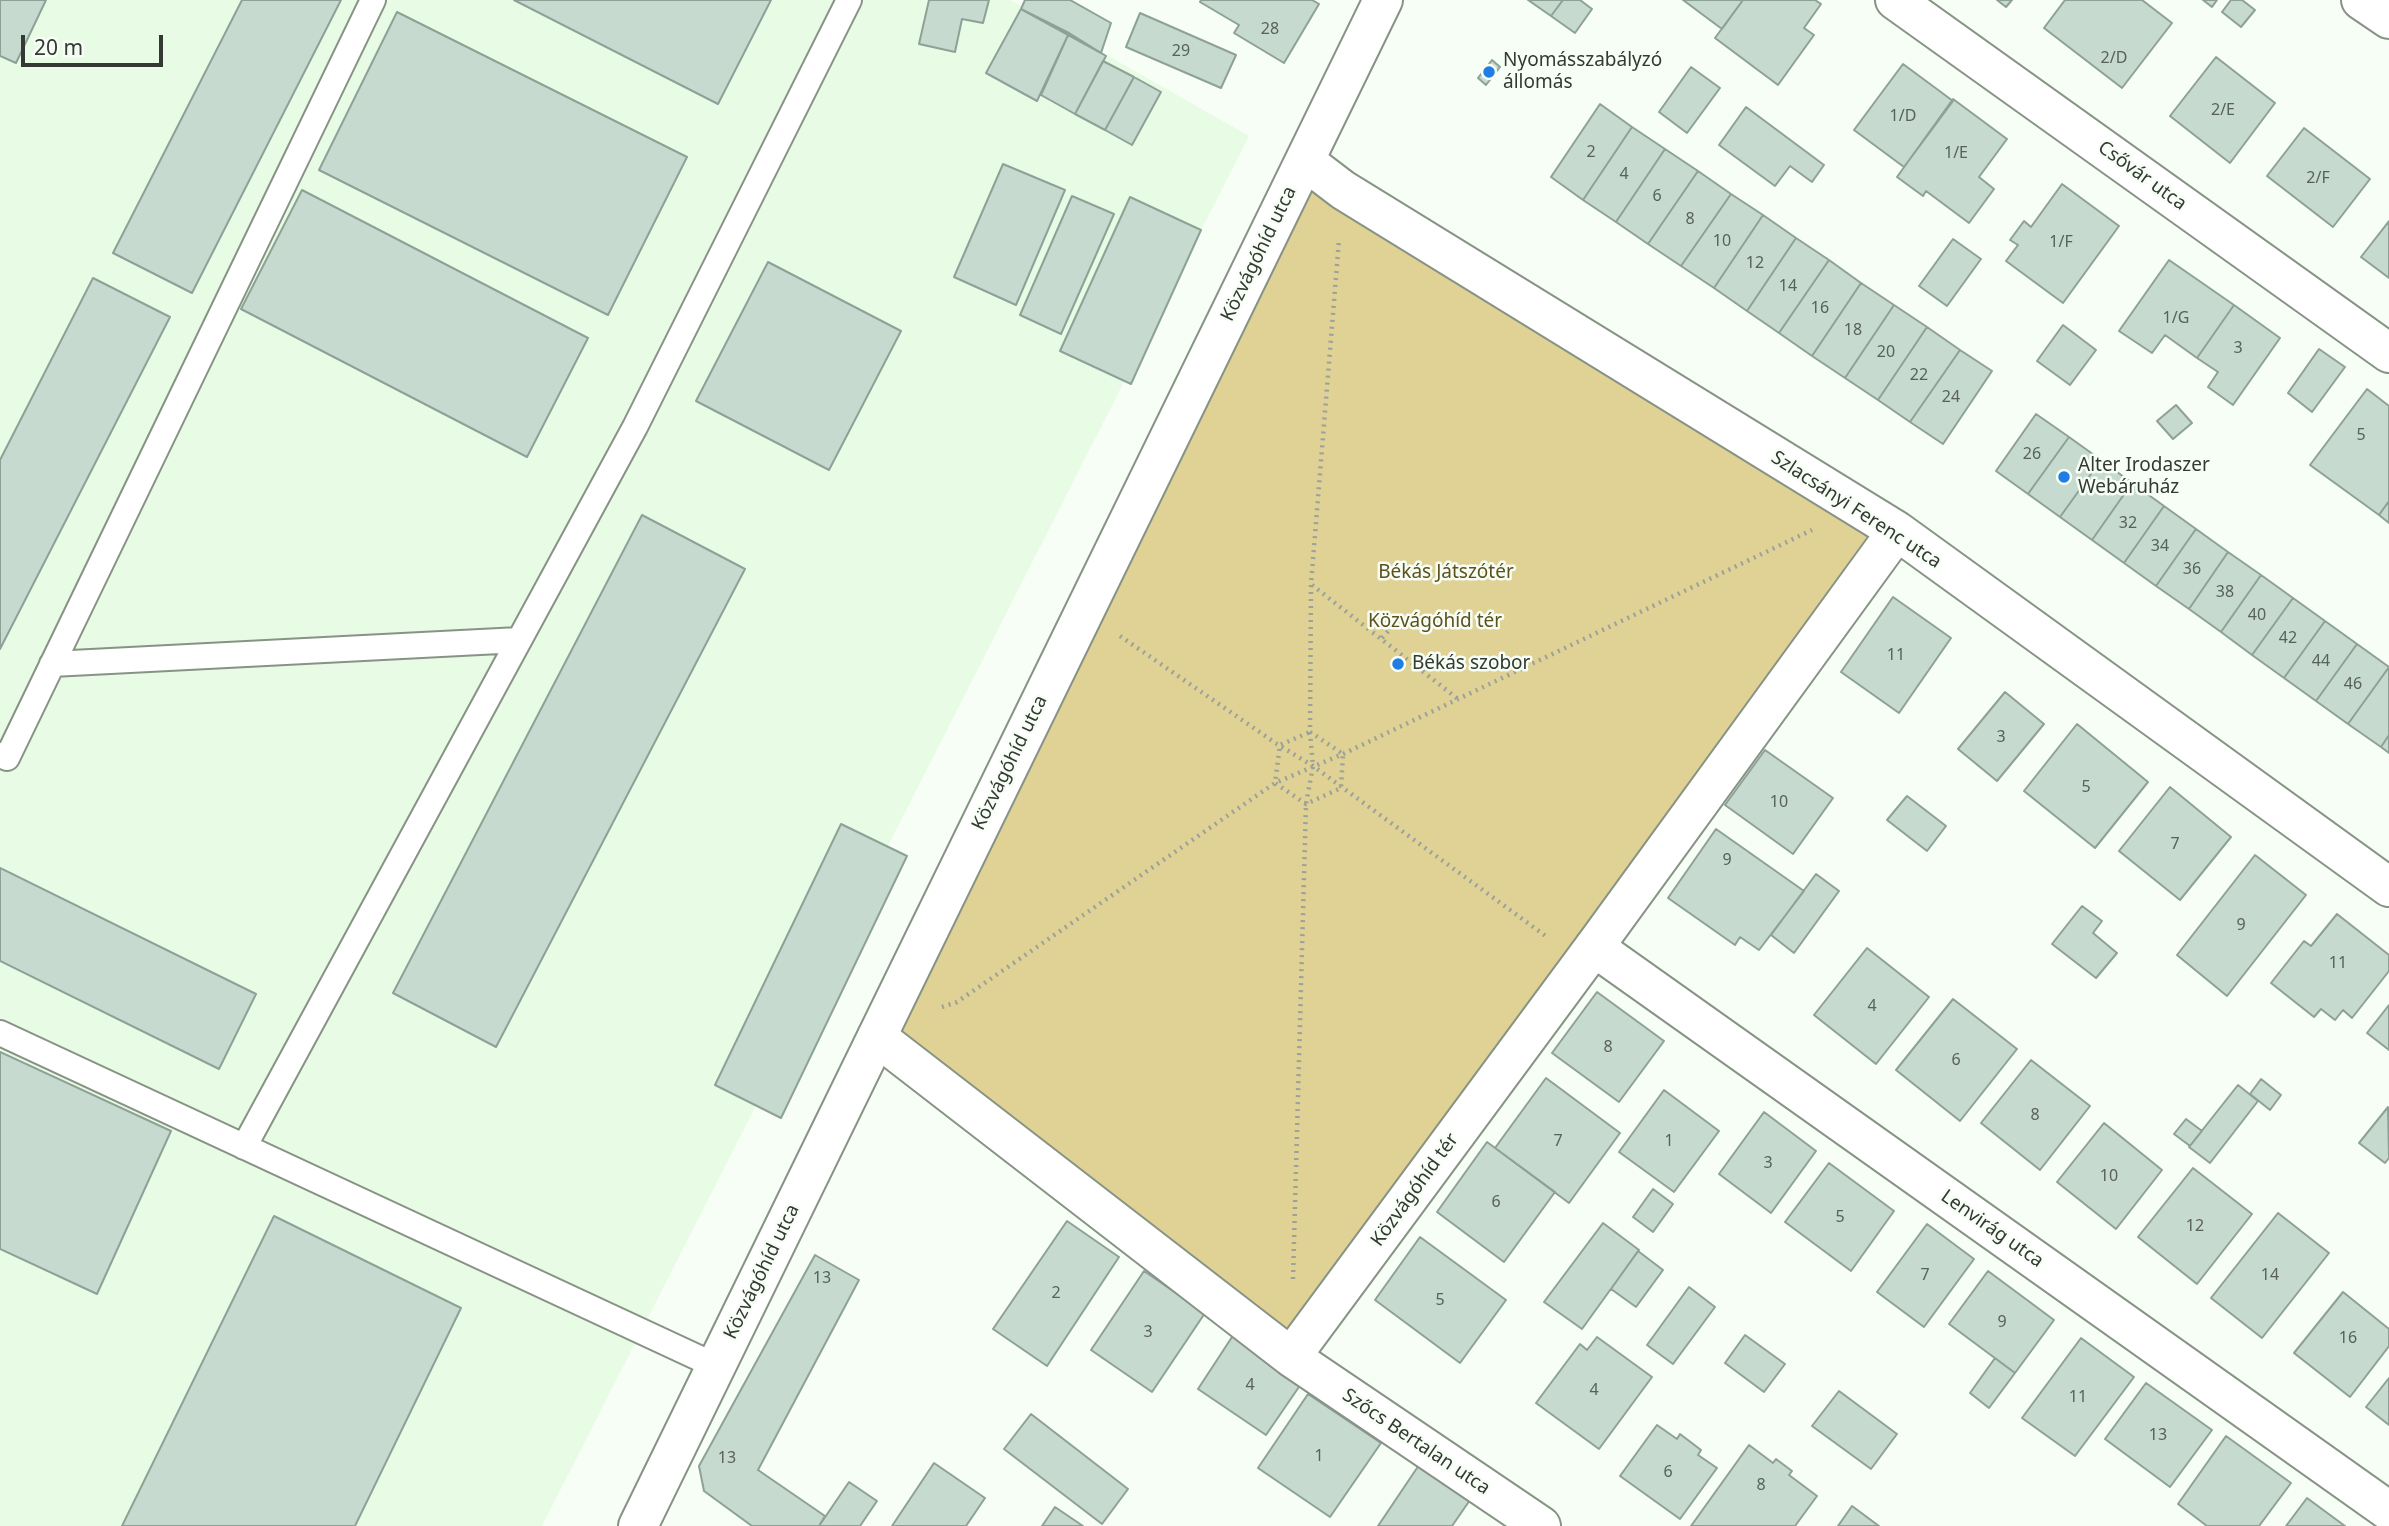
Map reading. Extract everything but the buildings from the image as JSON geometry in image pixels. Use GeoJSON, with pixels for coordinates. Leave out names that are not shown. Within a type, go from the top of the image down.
{"type":"FeatureCollection","features":[{"type":"Feature","properties":{"kind":"street","name":"Közvágóhíd utca"},"geometry":{"type":"LineString","coordinates":[[638,1526],[1383,0]]}},
{"type":"Feature","properties":{"kind":"street","name":"Csővár utca"},"geometry":{"type":"LineString","coordinates":[[1895,0],[2389,353]]}},
{"type":"Feature","properties":{"kind":"street"},"geometry":{"type":"LineString","coordinates":[[2361,0],[2389,19]]}},
{"type":"Feature","properties":{"kind":"street","name":"Szlacsányi Ferenc utca"},"geometry":{"type":"LineString","coordinates":[[1305,161],[1343,190],[1897,531],[2389,887]]}},
{"type":"Feature","properties":{"kind":"street","name":"Közvágóhíd tér"},"geometry":{"type":"LineString","coordinates":[[1291,1357],[1897,531]]}},
{"type":"Feature","properties":{"kind":"street","name":"Lenvirág utca"},"geometry":{"type":"LineString","coordinates":[[1588,955],[2389,1511]]}},
{"type":"Feature","properties":{"kind":"street"},"geometry":{"type":"LineString","coordinates":[[878,1035],[1291,1357]]}},
{"type":"Feature","properties":{"kind":"street","name":"Szőcs Bertalan utca"},"geometry":{"type":"LineString","coordinates":[[1291,1357],[1541,1526]]}},
{"type":"Feature","properties":{"kind":"lane"},"geometry":{"type":"LineString","coordinates":[[0,755],[7,758],[373,0]]}},
{"type":"Feature","properties":{"kind":"lane"},"geometry":{"type":"LineString","coordinates":[[244,1147],[635,427],[849,0]]}},
{"type":"Feature","properties":{"kind":"lane"},"geometry":{"type":"LineString","coordinates":[[52,664],[519,640]]}},
{"type":"Feature","properties":{"kind":"lane"},"geometry":{"type":"LineString","coordinates":[[0,1033],[716,1366]]}},
{"type":"Feature","properties":{"kind":"path"},"geometry":{"type":"LineString","coordinates":[[1293,1288],[1306,804],[1313,766],[1310,732],[1311,584],[1343,190]]}},
{"type":"Feature","properties":{"kind":"path"},"geometry":{"type":"LineString","coordinates":[[878,1035],[957,1002],[1275,783],[1343,754],[1857,508]]}},
{"type":"Feature","properties":{"kind":"path"},"geometry":{"type":"LineString","coordinates":[[1311,584],[1458,699]]}},
{"type":"Feature","properties":{"kind":"path"},"geometry":{"type":"LineString","coordinates":[[1085,611],[1588,955]]}},
{"type":"Feature","properties":{"kind":"path"},"geometry":{"type":"LineString","coordinates":[[1382,638],[1391,628]]}},
{"type":"Feature","properties":{"kind":"path"},"geometry":{"type":"LineString","coordinates":[[1280,745],[1310,732]]}},
{"type":"Feature","properties":{"kind":"path"},"geometry":{"type":"LineString","coordinates":[[1310,732],[1343,754]]}},
{"type":"Feature","properties":{"kind":"path"},"geometry":{"type":"LineString","coordinates":[[1275,783],[1280,745]]}},
{"type":"Feature","properties":{"kind":"path"},"geometry":{"type":"LineString","coordinates":[[1341,788],[1343,754]]}},
{"type":"Feature","properties":{"kind":"path"},"geometry":{"type":"LineString","coordinates":[[1275,783],[1306,804]]}},
{"type":"Feature","properties":{"kind":"path"},"geometry":{"type":"LineString","coordinates":[[1306,804],[1341,788]]}},
{"type":"Feature","properties":{"kind":"shaded area"},"geometry":{"type":"Polygon","coordinates":[[[0,0],[1010,0],[1249,136],[542,1526],[0,1526],[0,0]]]}},
{"type":"Feature","properties":{"kind":"green space","name":"Közvágóhíd tér"},"geometry":{"type":"Polygon","coordinates":[[[1305,161],[1897,531],[1291,1357],[878,1033],[1305,161]]]}},
{"type":"Feature","properties":{"kind":"place","name":"Nyomásszabályzó állomás"},"geometry":{"type":"Point","coordinates":[1489,72]}},
{"type":"Feature","properties":{"kind":"place","name":"Alter Irodaszer Webáruház"},"geometry":{"type":"Point","coordinates":[2064,477]}},
{"type":"Feature","properties":{"kind":"place","name":"Békás szobor"},"geometry":{"type":"Point","coordinates":[1398,664]}},
{"type":"Feature","properties":{"kind":"park label","name":"Békás Játszótér"},"geometry":{"type":"Point","coordinates":[1446,573]}}]}
